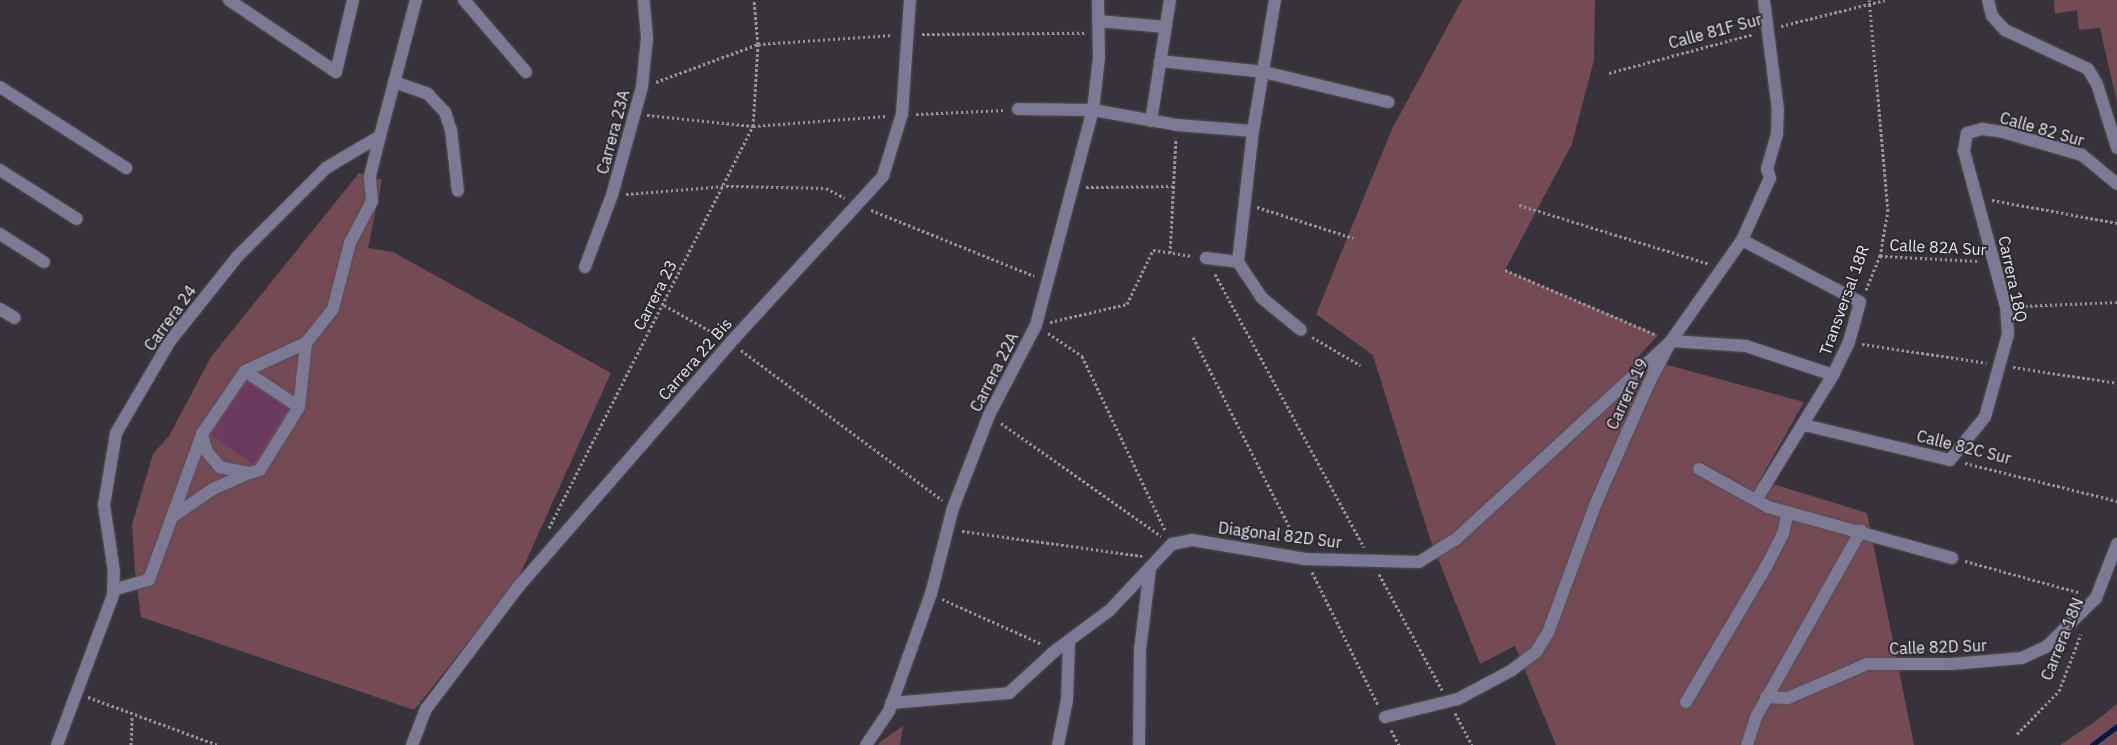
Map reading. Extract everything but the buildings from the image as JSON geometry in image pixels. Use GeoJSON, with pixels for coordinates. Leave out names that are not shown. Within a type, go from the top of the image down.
{"type":"FeatureCollection","features":[{"type":"Feature","properties":{"kind":"street"},"geometry":{"type":"LineString","coordinates":[[229,0],[336,72],[353,0]]}},
{"type":"Feature","properties":{"kind":"street"},"geometry":{"type":"LineString","coordinates":[[113,590],[149,580],[202,434],[245,370],[306,343],[333,309],[350,243],[372,201],[370,176],[416,0]]}},
{"type":"Feature","properties":{"kind":"street"},"geometry":{"type":"LineString","coordinates":[[464,0],[526,72]]}},
{"type":"Feature","properties":{"kind":"street","name":"Carrera 23A"},"geometry":{"type":"LineString","coordinates":[[585,267],[612,195],[642,87],[646,38],[644,0]]}},
{"type":"Feature","properties":{"kind":"street","name":"Carrera 22 Bis"},"geometry":{"type":"LineString","coordinates":[[412,745],[415,729],[426,709],[519,586],[731,342],[883,176],[902,114],[908,74],[906,34],[910,0]]}},
{"type":"Feature","properties":{"kind":"street","name":"Carrera 22A"},"geometry":{"type":"LineString","coordinates":[[866,745],[891,703],[930,594],[949,529],[953,508],[989,415],[1036,325],[1075,188],[1093,110],[1098,0]]}},
{"type":"Feature","properties":{"kind":"street"},"geometry":{"type":"LineString","coordinates":[[1151,121],[1170,0]]}},
{"type":"Feature","properties":{"kind":"street"},"geometry":{"type":"LineString","coordinates":[[1274,0],[1264,72],[1253,130],[1238,262],[1262,298],[1301,330]]}},
{"type":"Feature","properties":{"kind":"street","name":"Carrera 19"},"geometry":{"type":"LineString","coordinates":[[1385,717],[1448,701],[1512,670],[1536,652],[1548,633],[1595,505],[1672,341],[1742,240],[1770,178],[1767,169],[1777,133],[1777,88],[1764,0]]}},
{"type":"Feature","properties":{"kind":"street"},"geometry":{"type":"LineString","coordinates":[[1989,4],[2004,30],[2083,65],[2097,84],[2117,148]]}},
{"type":"Feature","properties":{"kind":"street"},"geometry":{"type":"LineString","coordinates":[[1098,27],[1166,27]]}},
{"type":"Feature","properties":{"kind":"street"},"geometry":{"type":"LineString","coordinates":[[1160,61],[1264,72],[1388,102]]}},
{"type":"Feature","properties":{"kind":"street"},"geometry":{"type":"LineString","coordinates":[[394,82],[428,94],[445,112],[451,130],[458,191]]}},
{"type":"Feature","properties":{"kind":"street"},"geometry":{"type":"LineString","coordinates":[[0,87],[126,168]]}},
{"type":"Feature","properties":{"kind":"street"},"geometry":{"type":"LineString","coordinates":[[1018,109],[1093,110],[1178,126],[1253,130]]}},
{"type":"Feature","properties":{"kind":"street","name":"Calle 82 Sur"},"geometry":{"type":"LineString","coordinates":[[1964,151],[1967,133],[1982,129],[2003,132],[2082,155],[2117,184]]}},
{"type":"Feature","properties":{"kind":"street","name":"Carrera 24"},"geometry":{"type":"LineString","coordinates":[[57,745],[113,590],[104,505],[116,433],[170,340],[237,257],[326,168],[380,136]]}},
{"type":"Feature","properties":{"kind":"street","name":"Carrera 18Q"},"geometry":{"type":"LineString","coordinates":[[1950,460],[1968,442],[1985,417],[2008,334],[2006,307],[1964,151]]}},
{"type":"Feature","properties":{"kind":"street"},"geometry":{"type":"LineString","coordinates":[[0,170],[77,219]]}},
{"type":"Feature","properties":{"kind":"street"},"geometry":{"type":"LineString","coordinates":[[0,234],[44,262]]}},
{"type":"Feature","properties":{"kind":"street"},"geometry":{"type":"LineString","coordinates":[[1742,240],[1860,302]]}},
{"type":"Feature","properties":{"kind":"street"},"geometry":{"type":"LineString","coordinates":[[1206,258],[1238,262]]}},
{"type":"Feature","properties":{"kind":"street","name":"Transversal 18R"},"geometry":{"type":"LineString","coordinates":[[1756,500],[1804,425],[1833,375],[1849,342],[1860,302]]}},
{"type":"Feature","properties":{"kind":"street"},"geometry":{"type":"LineString","coordinates":[[0,309],[15,318]]}},
{"type":"Feature","properties":{"kind":"street"},"geometry":{"type":"LineString","coordinates":[[1672,341],[1746,346],[1833,375]]}},
{"type":"Feature","properties":{"kind":"street","name":"Diagonal 82D Sur"},"geometry":{"type":"LineString","coordinates":[[1172,544],[1192,540],[1305,559],[1419,562],[1456,539],[1672,341]]}},
{"type":"Feature","properties":{"kind":"street"},"geometry":{"type":"LineString","coordinates":[[172,517],[213,489],[260,470],[299,407],[306,343]]}},
{"type":"Feature","properties":{"kind":"street"},"geometry":{"type":"LineString","coordinates":[[245,370],[299,407]]}},
{"type":"Feature","properties":{"kind":"street","name":"Calle 82C Sur"},"geometry":{"type":"LineString","coordinates":[[1804,425],[1950,460]]}},
{"type":"Feature","properties":{"kind":"street"},"geometry":{"type":"LineString","coordinates":[[202,434],[207,452],[220,467],[240,474],[260,470]]}},
{"type":"Feature","properties":{"kind":"street"},"geometry":{"type":"LineString","coordinates":[[1699,469],[1756,500],[1788,514],[1861,531],[1952,558]]}},
{"type":"Feature","properties":{"kind":"street"},"geometry":{"type":"LineString","coordinates":[[1686,702],[1767,565],[1783,534],[1788,514]]}},
{"type":"Feature","properties":{"kind":"street"},"geometry":{"type":"LineString","coordinates":[[1746,745],[1766,697],[1861,531]]}},
{"type":"Feature","properties":{"kind":"street"},"geometry":{"type":"LineString","coordinates":[[891,703],[1009,693],[1056,650],[1110,610],[1172,544]]}},
{"type":"Feature","properties":{"kind":"street","name":"Carrera 18N"},"geometry":{"type":"LineString","coordinates":[[2096,598],[2117,544]]}},
{"type":"Feature","properties":{"kind":"street"},"geometry":{"type":"LineString","coordinates":[[1139,745],[1140,650],[1154,563]]}},
{"type":"Feature","properties":{"kind":"street","name":"Calle 82D Sur"},"geometry":{"type":"LineString","coordinates":[[1766,697],[1788,698],[1867,664],[1952,664],[2022,658],[2046,647],[2096,598]]}},
{"type":"Feature","properties":{"kind":"street"},"geometry":{"type":"LineString","coordinates":[[1058,745],[1067,700],[1069,642]]}},
{"type":"Feature","properties":{"kind":"path","name":"Carrera 23"},"geometry":{"type":"LineString","coordinates":[[546,533],[664,306],[753,126],[758,44],[754,0]]}},
{"type":"Feature","properties":{"kind":"path","name":"Calle 81F Sur"},"geometry":{"type":"LineString","coordinates":[[1609,72],[1769,30],[1869,1],[1885,0]]}},
{"type":"Feature","properties":{"kind":"path","name":"Transversal 18R"},"geometry":{"type":"LineString","coordinates":[[1860,302],[1880,256],[1888,211],[1887,166],[1869,1]]}},
{"type":"Feature","properties":{"kind":"path"},"geometry":{"type":"LineString","coordinates":[[642,87],[758,44],[906,34],[1098,27]]}},
{"type":"Feature","properties":{"kind":"path"},"geometry":{"type":"LineString","coordinates":[[635,114],[753,126],[902,114],[1018,109]]}},
{"type":"Feature","properties":{"kind":"path"},"geometry":{"type":"LineString","coordinates":[[1170,253],[1172,186],[1178,126]]}},
{"type":"Feature","properties":{"kind":"path"},"geometry":{"type":"LineString","coordinates":[[1075,188],[1172,186]]}},
{"type":"Feature","properties":{"kind":"path"},"geometry":{"type":"LineString","coordinates":[[1978,198],[2117,223]]}},
{"type":"Feature","properties":{"kind":"path"},"geometry":{"type":"LineString","coordinates":[[1245,203],[1353,238]]}},
{"type":"Feature","properties":{"kind":"path"},"geometry":{"type":"LineString","coordinates":[[1519,205],[1722,268]]}},
{"type":"Feature","properties":{"kind":"path"},"geometry":{"type":"LineString","coordinates":[[1036,325],[1127,304],[1153,250],[1206,258],[1472,745]]}},
{"type":"Feature","properties":{"kind":"path","name":"Calle 82A Sur"},"geometry":{"type":"LineString","coordinates":[[1880,256],[1994,262]]}},
{"type":"Feature","properties":{"kind":"path"},"geometry":{"type":"LineString","coordinates":[[1505,270],[1672,341]]}},
{"type":"Feature","properties":{"kind":"path"},"geometry":{"type":"LineString","coordinates":[[2006,307],[2117,302]]}},
{"type":"Feature","properties":{"kind":"path"},"geometry":{"type":"LineString","coordinates":[[664,306],[731,342],[953,508]]}},
{"type":"Feature","properties":{"kind":"path"},"geometry":{"type":"LineString","coordinates":[[1036,325],[1082,356],[1172,544]]}},
{"type":"Feature","properties":{"kind":"path"},"geometry":{"type":"LineString","coordinates":[[1301,330],[1360,365]]}},
{"type":"Feature","properties":{"kind":"path"},"geometry":{"type":"LineString","coordinates":[[989,415],[1172,544]]}},
{"type":"Feature","properties":{"kind":"path","name":"Calle 82C Sur"},"geometry":{"type":"LineString","coordinates":[[1950,460],[2117,500]]}},
{"type":"Feature","properties":{"kind":"path"},"geometry":{"type":"LineString","coordinates":[[949,529],[1154,563]]}},
{"type":"Feature","properties":{"kind":"path"},"geometry":{"type":"LineString","coordinates":[[1952,558],[2096,598]]}},
{"type":"Feature","properties":{"kind":"path"},"geometry":{"type":"LineString","coordinates":[[930,594],[1056,650]]}},
{"type":"Feature","properties":{"kind":"path","name":"Carrera 18N"},"geometry":{"type":"LineString","coordinates":[[2017,734],[2059,692],[2082,630]]}},
{"type":"Feature","properties":{"kind":"path"},"geometry":{"type":"LineString","coordinates":[[76,692],[132,716],[218,745]]}},
{"type":"Feature","properties":{"kind":"path"},"geometry":{"type":"LineString","coordinates":[[131,745],[132,716]]}},
{"type":"Feature","properties":{"kind":"shaded area"},"geometry":{"type":"Polygon","coordinates":[[[1462,0],[1595,0],[1594,60],[1572,144],[1505,270],[1658,335],[1638,357],[1804,402],[1760,480],[1867,513],[1914,745],[1556,745],[1515,646],[1480,664],[1430,539],[1373,355],[1316,314],[1392,129],[1462,0]]]}},
{"type":"Feature","properties":{"kind":"shaded area"},"geometry":{"type":"Polygon","coordinates":[[[2054,0],[2117,0],[2117,103],[2100,28],[2079,30],[2077,10],[2055,14],[2054,0]]]}},
{"type":"Feature","properties":{"kind":"shaded area"},"geometry":{"type":"Polygon","coordinates":[[[359,173],[382,180],[368,248],[393,252],[611,373],[517,581],[414,710],[141,617],[135,571],[132,524],[153,454],[169,436],[211,357],[359,173]]]}},
{"type":"Feature","properties":{"kind":"shaded area"},"geometry":{"type":"Polygon","coordinates":[[[2117,704],[2117,745],[2060,745],[2093,723],[2117,704]]]}},
{"type":"Feature","properties":{"kind":"shaded area"},"geometry":{"type":"Polygon","coordinates":[[[903,726],[900,745],[878,745],[880,742],[903,726]]]}},
{"type":"Feature","properties":{"kind":"waterway"},"geometry":{"type":"LineString","coordinates":[[2092,745],[2117,726]]}}]}
